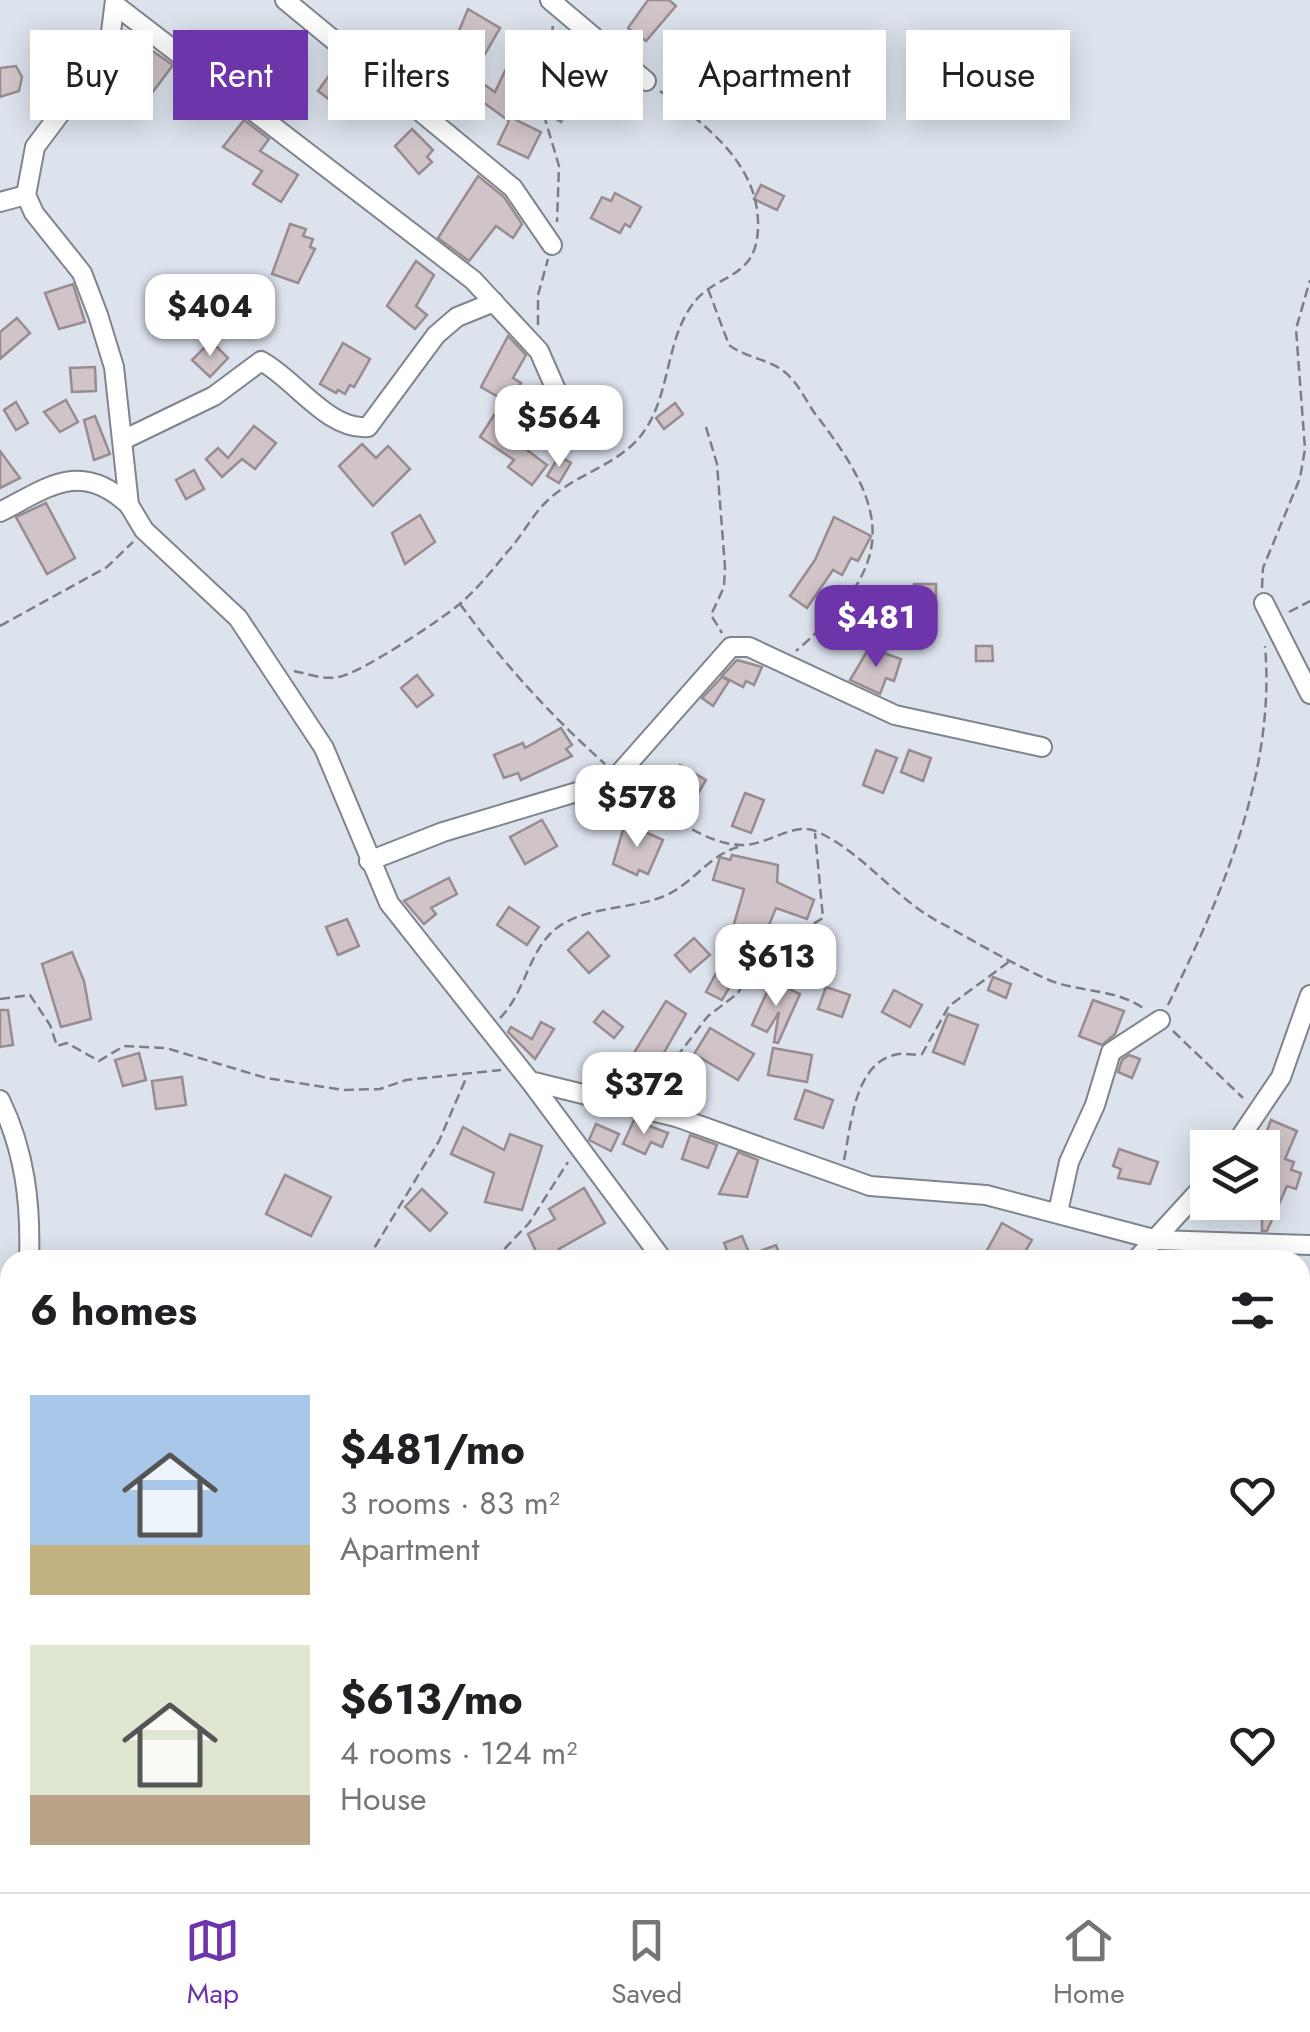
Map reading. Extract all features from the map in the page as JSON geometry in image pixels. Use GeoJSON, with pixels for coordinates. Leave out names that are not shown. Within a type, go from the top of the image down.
{"type":"FeatureCollection","features":[{"type":"Feature","properties":{"kind":"street"},"geometry":{"type":"LineString","coordinates":[[285,0],[513,188],[552,245]]}},
{"type":"Feature","properties":{"kind":"street"},"geometry":{"type":"LineString","coordinates":[[550,0],[646,81]]}},
{"type":"Feature","properties":{"kind":"street"},"geometry":{"type":"LineString","coordinates":[[129,505],[114,367],[82,273],[34,213],[26,195],[35,147],[109,48],[116,4],[473,280],[538,351],[568,417]]}},
{"type":"Feature","properties":{"kind":"street"},"geometry":{"type":"LineString","coordinates":[[0,202],[26,195]]}},
{"type":"Feature","properties":{"kind":"street"},"geometry":{"type":"LineString","coordinates":[[123,440],[214,396],[261,360],[338,420],[355,428],[368,428],[436,335],[457,317],[494,302]]}},
{"type":"Feature","properties":{"kind":"street"},"geometry":{"type":"LineString","coordinates":[[0,512],[48,484],[72,480],[116,492],[144,530],[238,618],[324,748],[369,861],[390,902],[656,1250]]}},
{"type":"Feature","properties":{"kind":"street"},"geometry":{"type":"LineString","coordinates":[[1264,603],[1270,627],[1310,694]]}},
{"type":"Feature","properties":{"kind":"street"},"geometry":{"type":"LineString","coordinates":[[369,861],[618,775],[731,647],[749,647],[780,665],[895,715],[1042,747]]}},
{"type":"Feature","properties":{"kind":"street"},"geometry":{"type":"LineString","coordinates":[[1246,1130],[1298,1038],[1310,995]]}},
{"type":"Feature","properties":{"kind":"street"},"geometry":{"type":"LineString","coordinates":[[1058,1212],[1069,1162],[1095,1105],[1108,1056],[1160,1020]]}},
{"type":"Feature","properties":{"kind":"street"},"geometry":{"type":"LineString","coordinates":[[524,1073],[798,1157],[870,1186],[986,1195],[1158,1240],[1310,1245]]}},
{"type":"Feature","properties":{"kind":"street"},"geometry":{"type":"LineString","coordinates":[[0,1100],[23,1162],[30,1215],[29,1250]]}},
{"type":"Feature","properties":{"kind":"street"},"geometry":{"type":"LineString","coordinates":[[1147,1250],[1190,1202]]}},
{"type":"Feature","properties":{"kind":"path"},"geometry":{"type":"LineString","coordinates":[[538,351],[538,295],[561,198],[559,166],[540,102],[553,40],[550,0]]}},
{"type":"Feature","properties":{"kind":"path"},"geometry":{"type":"LineString","coordinates":[[1264,603],[1263,568],[1300,478],[1305,449],[1296,328],[1310,280]]}},
{"type":"Feature","properties":{"kind":"path"},"geometry":{"type":"LineString","coordinates":[[708,288],[729,345],[791,377],[853,464],[872,525],[874,548],[854,592],[829,622],[780,665]]}},
{"type":"Feature","properties":{"kind":"path"},"geometry":{"type":"LineString","coordinates":[[706,427],[717,464],[725,567],[724,587],[710,615],[731,647]]}},
{"type":"Feature","properties":{"kind":"path"},"geometry":{"type":"LineString","coordinates":[[0,626],[107,566],[144,530]]}},
{"type":"Feature","properties":{"kind":"path"},"geometry":{"type":"LineString","coordinates":[[1160,1020],[1196,946],[1227,867],[1266,736],[1270,627],[1310,601]]}},
{"type":"Feature","properties":{"kind":"path"},"geometry":{"type":"LineString","coordinates":[[460,604],[506,667],[548,714],[618,775],[687,824],[742,846]]}},
{"type":"Feature","properties":{"kind":"path"},"geometry":{"type":"LineString","coordinates":[[488,1030],[506,1011],[550,934],[569,919],[667,896],[695,879],[717,854],[797,829],[815,830],[870,867],[908,905],[1051,981],[1126,997],[1160,1020],[1259,1112]]}},
{"type":"Feature","properties":{"kind":"path"},"geometry":{"type":"LineString","coordinates":[[639,1106],[708,1016],[737,994],[764,953],[823,918],[815,830]]}},
{"type":"Feature","properties":{"kind":"path"},"geometry":{"type":"LineString","coordinates":[[840,1176],[857,1094],[865,1078],[899,1054],[922,1054],[949,1006],[1013,960]]}},
{"type":"Feature","properties":{"kind":"path"},"geometry":{"type":"LineString","coordinates":[[0,999],[30,995],[50,1025],[56,1046],[68,1043],[99,1061],[124,1046],[166,1048],[266,1078],[344,1090],[468,1075],[524,1073]]}},
{"type":"Feature","properties":{"kind":"path"},"geometry":{"type":"LineString","coordinates":[[372,1250],[439,1141],[468,1075]]}},
{"type":"Feature","properties":{"kind":"path"},"geometry":{"type":"LineString","coordinates":[[503,1250],[537,1212],[578,1144]]}},
{"type":"Feature","properties":{"kind":"building"},"geometry":{"type":"Polygon","coordinates":[[[648,0],[669,0],[676,6],[646,41],[643,30],[628,28],[648,0]]]}},
{"type":"Feature","properties":{"kind":"building"},"geometry":{"type":"Polygon","coordinates":[[[468,9],[500,28],[485,54],[485,30],[459,30],[468,9]]]}},
{"type":"Feature","properties":{"kind":"building"},"geometry":{"type":"Polygon","coordinates":[[[153,51],[173,65],[153,92],[153,51]]]}},
{"type":"Feature","properties":{"kind":"building"},"geometry":{"type":"Polygon","coordinates":[[[16,66],[22,77],[19,91],[0,97],[0,68],[16,66]]]}},
{"type":"Feature","properties":{"kind":"building"},"geometry":{"type":"Polygon","coordinates":[[[505,71],[505,118],[485,104],[485,85],[495,92],[505,71]]]}},
{"type":"Feature","properties":{"kind":"building"},"geometry":{"type":"Polygon","coordinates":[[[328,77],[328,98],[318,91],[328,77]]]}},
{"type":"Feature","properties":{"kind":"building"},"geometry":{"type":"Polygon","coordinates":[[[244,120],[269,139],[260,151],[298,175],[281,202],[253,184],[262,171],[223,147],[244,120]]]}},
{"type":"Feature","properties":{"kind":"building"},"geometry":{"type":"Polygon","coordinates":[[[516,120],[541,132],[528,158],[498,144],[509,121],[516,120]]]}},
{"type":"Feature","properties":{"kind":"building"},"geometry":{"type":"Polygon","coordinates":[[[412,129],[433,150],[427,157],[432,162],[419,174],[395,146],[412,129]]]}},
{"type":"Feature","properties":{"kind":"building"},"geometry":{"type":"Polygon","coordinates":[[[478,176],[504,197],[522,224],[513,238],[496,226],[469,261],[438,238],[478,176]]]}},
{"type":"Feature","properties":{"kind":"building"},"geometry":{"type":"Polygon","coordinates":[[[761,185],[784,196],[777,210],[754,199],[761,185]]]}},
{"type":"Feature","properties":{"kind":"building"},"geometry":{"type":"Polygon","coordinates":[[[615,193],[641,207],[630,227],[625,224],[620,233],[591,218],[602,197],[611,201],[615,193]]]}},
{"type":"Feature","properties":{"kind":"building"},"geometry":{"type":"Polygon","coordinates":[[[290,224],[306,229],[303,236],[313,239],[310,247],[315,249],[298,283],[272,274],[290,224]]]}},
{"type":"Feature","properties":{"kind":"building"},"geometry":{"type":"Polygon","coordinates":[[[416,261],[434,275],[416,306],[427,315],[415,329],[387,306],[416,261]]]}},
{"type":"Feature","properties":{"kind":"building"},"geometry":{"type":"Polygon","coordinates":[[[73,284],[85,322],[59,329],[45,293],[73,284]]]}},
{"type":"Feature","properties":{"kind":"building"},"geometry":{"type":"Polygon","coordinates":[[[17,318],[30,333],[0,359],[0,332],[17,318]]]}},
{"type":"Feature","properties":{"kind":"building"},"geometry":{"type":"Polygon","coordinates":[[[508,336],[526,355],[513,378],[521,383],[509,403],[481,387],[508,336]]]}},
{"type":"Feature","properties":{"kind":"building"},"geometry":{"type":"Polygon","coordinates":[[[211,341],[228,358],[210,377],[192,360],[211,341]]]}},
{"type":"Feature","properties":{"kind":"building"},"geometry":{"type":"Polygon","coordinates":[[[343,343],[370,359],[354,387],[350,385],[345,394],[320,384],[343,343]]]}},
{"type":"Feature","properties":{"kind":"building"},"geometry":{"type":"Polygon","coordinates":[[[95,367],[96,391],[72,392],[70,368],[95,367]]]}},
{"type":"Feature","properties":{"kind":"building"},"geometry":{"type":"Polygon","coordinates":[[[66,400],[78,422],[60,432],[44,412],[66,400]]]}},
{"type":"Feature","properties":{"kind":"building"},"geometry":{"type":"Polygon","coordinates":[[[16,402],[28,423],[16,430],[4,410],[16,402]]]}},
{"type":"Feature","properties":{"kind":"building"},"geometry":{"type":"Polygon","coordinates":[[[675,403],[683,414],[664,429],[656,418],[675,403]]]}},
{"type":"Feature","properties":{"kind":"building"},"geometry":{"type":"Polygon","coordinates":[[[545,406],[565,429],[557,438],[534,420],[545,406]]]}},
{"type":"Feature","properties":{"kind":"building"},"geometry":{"type":"Polygon","coordinates":[[[494,415],[511,427],[506,434],[547,465],[532,485],[508,467],[514,460],[480,437],[494,415]]]}},
{"type":"Feature","properties":{"kind":"building"},"geometry":{"type":"Polygon","coordinates":[[[95,416],[110,454],[94,460],[84,420],[95,416]]]}},
{"type":"Feature","properties":{"kind":"building"},"geometry":{"type":"Polygon","coordinates":[[[254,426],[276,443],[255,469],[242,459],[222,477],[206,459],[218,448],[228,458],[254,426]]]}},
{"type":"Feature","properties":{"kind":"building"},"geometry":{"type":"Polygon","coordinates":[[[362,444],[376,458],[388,446],[410,469],[373,506],[339,466],[362,444]]]}},
{"type":"Feature","properties":{"kind":"building"},"geometry":{"type":"Polygon","coordinates":[[[0,451],[20,478],[0,488],[0,451]]]}},
{"type":"Feature","properties":{"kind":"building"},"geometry":{"type":"Polygon","coordinates":[[[559,456],[571,463],[559,483],[547,476],[559,456]]]}},
{"type":"Feature","properties":{"kind":"building"},"geometry":{"type":"Polygon","coordinates":[[[194,470],[204,489],[186,499],[176,480],[194,470]]]}},
{"type":"Feature","properties":{"kind":"building"},"geometry":{"type":"Polygon","coordinates":[[[46,503],[75,558],[47,574],[16,517],[46,503]]]}},
{"type":"Feature","properties":{"kind":"building"},"geometry":{"type":"Polygon","coordinates":[[[420,515],[435,542],[405,564],[392,533],[420,515]]]}},
{"type":"Feature","properties":{"kind":"building"},"geometry":{"type":"Polygon","coordinates":[[[834,517],[871,536],[858,561],[851,558],[842,575],[833,570],[807,608],[790,596],[815,560],[834,517]]]}},
{"type":"Feature","properties":{"kind":"building"},"geometry":{"type":"Polygon","coordinates":[[[914,584],[936,584],[936,606],[914,606],[914,584]]]}},
{"type":"Feature","properties":{"kind":"building"},"geometry":{"type":"Polygon","coordinates":[[[877,598],[878,626],[857,626],[856,599],[877,598]]]}},
{"type":"Feature","properties":{"kind":"building"},"geometry":{"type":"Polygon","coordinates":[[[976,646],[992,646],[993,661],[976,661],[976,646]]]}},
{"type":"Feature","properties":{"kind":"building"},"geometry":{"type":"Polygon","coordinates":[[[869,648],[901,659],[894,681],[886,678],[880,694],[850,680],[869,648]]]}},
{"type":"Feature","properties":{"kind":"building"},"geometry":{"type":"Polygon","coordinates":[[[737,660],[762,667],[754,685],[746,681],[743,687],[722,676],[737,660]]]}},
{"type":"Feature","properties":{"kind":"building"},"geometry":{"type":"Polygon","coordinates":[[[417,675],[433,695],[417,707],[401,688],[417,675]]]}},
{"type":"Feature","properties":{"kind":"building"},"geometry":{"type":"Polygon","coordinates":[[[722,677],[729,681],[713,706],[702,698],[722,677]]]}},
{"type":"Feature","properties":{"kind":"building"},"geometry":{"type":"Polygon","coordinates":[[[561,728],[572,745],[566,749],[572,756],[521,780],[518,773],[504,778],[494,755],[523,743],[525,748],[561,728]]]}},
{"type":"Feature","properties":{"kind":"building"},"geometry":{"type":"Polygon","coordinates":[[[876,750],[897,758],[883,793],[863,785],[876,750]]]}},
{"type":"Feature","properties":{"kind":"building"},"geometry":{"type":"Polygon","coordinates":[[[909,750],[931,758],[923,781],[901,772],[909,750]]]}},
{"type":"Feature","properties":{"kind":"building"},"geometry":{"type":"Polygon","coordinates":[[[680,765],[706,780],[692,804],[687,801],[681,812],[660,799],[680,765]]]}},
{"type":"Feature","properties":{"kind":"building"},"geometry":{"type":"Polygon","coordinates":[[[745,793],[764,800],[751,833],[732,826],[745,793]]]}},
{"type":"Feature","properties":{"kind":"building"},"geometry":{"type":"Polygon","coordinates":[[[542,820],[557,846],[525,864],[510,837],[542,820]]]}},
{"type":"Feature","properties":{"kind":"building"},"geometry":{"type":"Polygon","coordinates":[[[625,823],[663,840],[648,874],[639,870],[637,875],[613,864],[625,823]]]}},
{"type":"Feature","properties":{"kind":"building"},"geometry":{"type":"Polygon","coordinates":[[[732,855],[778,865],[777,882],[814,900],[807,919],[776,908],[764,937],[740,929],[730,938],[744,889],[713,880],[720,857],[730,860],[732,855]]]}},
{"type":"Feature","properties":{"kind":"building"},"geometry":{"type":"Polygon","coordinates":[[[449,878],[457,894],[431,908],[436,914],[424,924],[404,901],[449,878]]]}},
{"type":"Feature","properties":{"kind":"building"},"geometry":{"type":"Polygon","coordinates":[[[509,907],[539,927],[527,945],[497,925],[509,907]]]}},
{"type":"Feature","properties":{"kind":"building"},"geometry":{"type":"Polygon","coordinates":[[[347,919],[359,946],[338,955],[326,927],[347,919]]]}},
{"type":"Feature","properties":{"kind":"building"},"geometry":{"type":"Polygon","coordinates":[[[588,932],[609,956],[589,973],[568,950],[588,932]]]}},
{"type":"Feature","properties":{"kind":"building"},"geometry":{"type":"Polygon","coordinates":[[[694,938],[710,955],[690,972],[675,955],[694,938]]]}},
{"type":"Feature","properties":{"kind":"building"},"geometry":{"type":"Polygon","coordinates":[[[730,947],[742,959],[720,981],[730,986],[722,1000],[706,992],[730,947]]]}},
{"type":"Feature","properties":{"kind":"building"},"geometry":{"type":"Polygon","coordinates":[[[72,952],[84,981],[91,1019],[61,1027],[42,964],[72,952]]]}},
{"type":"Feature","properties":{"kind":"building"},"geometry":{"type":"Polygon","coordinates":[[[993,977],[1011,984],[1006,998],[988,990],[993,977]]]}},
{"type":"Feature","properties":{"kind":"building"},"geometry":{"type":"Polygon","coordinates":[[[772,981],[800,994],[778,1043],[774,1042],[779,1012],[767,1032],[752,1025],[772,981]]]}},
{"type":"Feature","properties":{"kind":"building"},"geometry":{"type":"Polygon","coordinates":[[[826,987],[850,995],[842,1017],[818,1009],[826,987]]]}},
{"type":"Feature","properties":{"kind":"building"},"geometry":{"type":"Polygon","coordinates":[[[894,990],[922,1005],[910,1027],[882,1012],[894,990]]]}},
{"type":"Feature","properties":{"kind":"building"},"geometry":{"type":"Polygon","coordinates":[[[1093,1000],[1124,1011],[1115,1034],[1102,1045],[1079,1036],[1093,1000]]]}},
{"type":"Feature","properties":{"kind":"building"},"geometry":{"type":"Polygon","coordinates":[[[666,1001],[686,1014],[642,1091],[619,1077],[666,1001]]]}},
{"type":"Feature","properties":{"kind":"building"},"geometry":{"type":"Polygon","coordinates":[[[0,1010],[8,1010],[13,1045],[0,1047],[0,1010]]]}},
{"type":"Feature","properties":{"kind":"building"},"geometry":{"type":"Polygon","coordinates":[[[603,1011],[623,1027],[614,1038],[594,1022],[603,1011]]]}},
{"type":"Feature","properties":{"kind":"building"},"geometry":{"type":"Polygon","coordinates":[[[948,1014],[978,1025],[964,1064],[933,1052],[948,1014]]]}},
{"type":"Feature","properties":{"kind":"building"},"geometry":{"type":"Polygon","coordinates":[[[541,1022],[554,1029],[535,1059],[508,1032],[511,1027],[532,1039],[541,1022]]]}},
{"type":"Feature","properties":{"kind":"building"},"geometry":{"type":"Polygon","coordinates":[[[710,1028],[754,1054],[738,1080],[694,1054],[710,1028]]]}},
{"type":"Feature","properties":{"kind":"building"},"geometry":{"type":"Polygon","coordinates":[[[773,1048],[812,1055],[807,1082],[768,1075],[773,1048]]]}},
{"type":"Feature","properties":{"kind":"building"},"geometry":{"type":"Polygon","coordinates":[[[139,1053],[146,1080],[123,1086],[115,1060],[139,1053]]]}},
{"type":"Feature","properties":{"kind":"building"},"geometry":{"type":"Polygon","coordinates":[[[1129,1055],[1140,1059],[1132,1078],[1118,1072],[1122,1060],[1129,1055]]]}},
{"type":"Feature","properties":{"kind":"building"},"geometry":{"type":"Polygon","coordinates":[[[182,1077],[186,1105],[156,1109],[152,1081],[182,1077]]]}},
{"type":"Feature","properties":{"kind":"building"},"geometry":{"type":"Polygon","coordinates":[[[805,1090],[833,1100],[823,1128],[795,1119],[805,1090]]]}},
{"type":"Feature","properties":{"kind":"building"},"geometry":{"type":"Polygon","coordinates":[[[634,1120],[668,1133],[662,1147],[651,1142],[645,1154],[623,1144],[634,1120]]]}},
{"type":"Feature","properties":{"kind":"building"},"geometry":{"type":"Polygon","coordinates":[[[1271,1120],[1297,1131],[1285,1159],[1294,1162],[1291,1170],[1301,1173],[1296,1189],[1287,1186],[1280,1202],[1280,1130],[1267,1130],[1271,1120]]]}},
{"type":"Feature","properties":{"kind":"building"},"geometry":{"type":"Polygon","coordinates":[[[596,1124],[619,1134],[611,1151],[589,1140],[596,1124]]]}},
{"type":"Feature","properties":{"kind":"building"},"geometry":{"type":"Polygon","coordinates":[[[463,1127],[504,1150],[510,1134],[542,1146],[522,1210],[485,1202],[494,1173],[451,1154],[463,1127]]]}},
{"type":"Feature","properties":{"kind":"building"},"geometry":{"type":"Polygon","coordinates":[[[690,1135],[717,1145],[708,1168],[682,1159],[690,1135]]]}},
{"type":"Feature","properties":{"kind":"building"},"geometry":{"type":"Polygon","coordinates":[[[1119,1149],[1158,1162],[1150,1184],[1118,1178],[1121,1169],[1113,1166],[1119,1149]]]}},
{"type":"Feature","properties":{"kind":"building"},"geometry":{"type":"Polygon","coordinates":[[[738,1152],[758,1160],[747,1197],[719,1194],[738,1152]]]}},
{"type":"Feature","properties":{"kind":"building"},"geometry":{"type":"Polygon","coordinates":[[[285,1175],[331,1197],[311,1236],[266,1214],[285,1175]]]}},
{"type":"Feature","properties":{"kind":"building"},"geometry":{"type":"Polygon","coordinates":[[[584,1188],[605,1223],[560,1250],[535,1250],[528,1234],[555,1219],[549,1209],[584,1188]]]}},
{"type":"Feature","properties":{"kind":"building"},"geometry":{"type":"Polygon","coordinates":[[[422,1189],[447,1213],[430,1231],[405,1207],[422,1189]]]}},
{"type":"Feature","properties":{"kind":"building"},"geometry":{"type":"Polygon","coordinates":[[[1262,1220],[1272,1220],[1267,1231],[1262,1231],[1262,1220]]]}},
{"type":"Feature","properties":{"kind":"building"},"geometry":{"type":"Polygon","coordinates":[[[1002,1223],[1032,1240],[1026,1250],[987,1250],[1002,1223]]]}},
{"type":"Feature","properties":{"kind":"building"},"geometry":{"type":"Polygon","coordinates":[[[742,1236],[748,1250],[727,1250],[724,1243],[742,1236]]]}}]}
